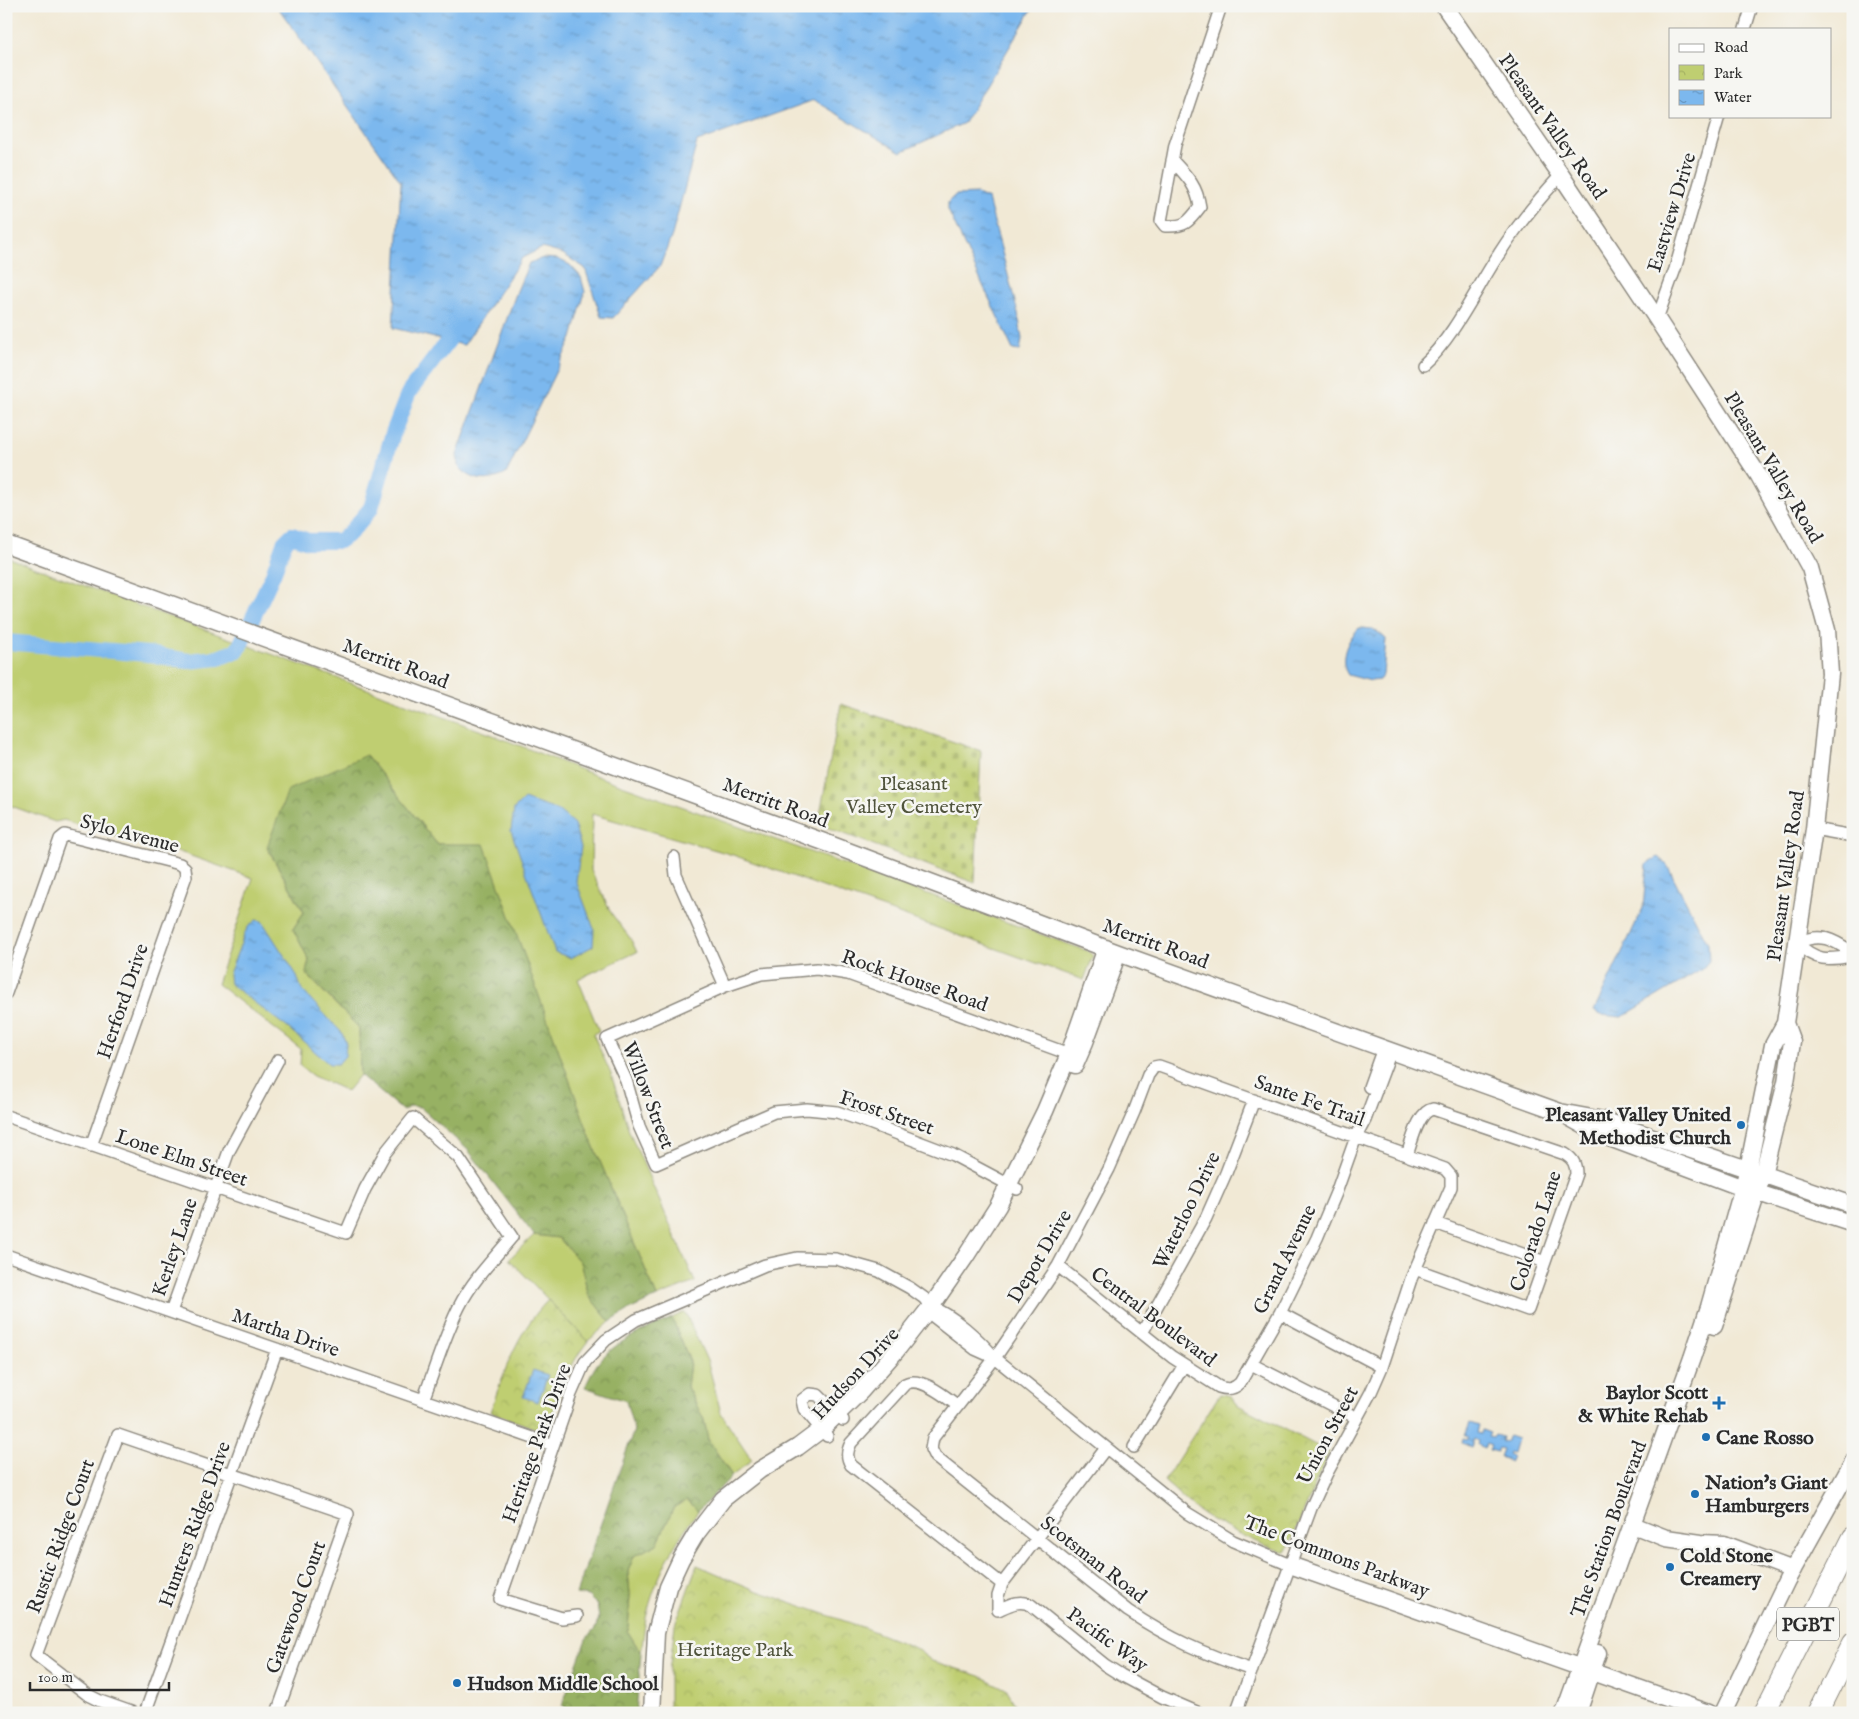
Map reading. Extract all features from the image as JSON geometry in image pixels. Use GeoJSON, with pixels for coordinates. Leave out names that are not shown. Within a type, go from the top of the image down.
{"type":"FeatureCollection","features":[{"type":"Feature","properties":{"kind":"highway","name":"PGBT"},"geometry":{"type":"LineString","coordinates":[[1764,1713],[1853,1537]]}},
{"type":"Feature","properties":{"kind":"highway","name":"PGBT"},"geometry":{"type":"LineString","coordinates":[[1818,1713],[1853,1643]]}},
{"type":"Feature","properties":{"kind":"street"},"geometry":{"type":"LineString","coordinates":[[1172,160],[1185,174],[1198,194],[1200,207],[1192,219],[1181,227],[1165,226],[1161,221],[1172,160],[1175,145],[1221,6]]}},
{"type":"Feature","properties":{"kind":"street","name":"Pleasant Valley Road"},"geometry":{"type":"LineString","coordinates":[[1444,6],[1561,175],[1657,319],[1759,476],[1810,568],[1826,630],[1830,674],[1814,829],[1785,1023],[1773,1045],[1756,1172],[1750,1190]]}},
{"type":"Feature","properties":{"kind":"street"},"geometry":{"type":"LineString","coordinates":[[1745,28],[1752,6]]}},
{"type":"Feature","properties":{"kind":"street","name":"Eastview Drive"},"geometry":{"type":"LineString","coordinates":[[1657,319],[1675,269],[1718,118]]}},
{"type":"Feature","properties":{"kind":"street"},"geometry":{"type":"LineString","coordinates":[[1423,365],[1431,358],[1454,326],[1521,220],[1561,175]]}},
{"type":"Feature","properties":{"kind":"street","name":"Merritt Road"},"geometry":{"type":"LineString","coordinates":[[6,544],[824,842],[1112,950],[1560,1112],[1603,1120],[1853,1205]]}},
{"type":"Feature","properties":{"kind":"street"},"geometry":{"type":"LineString","coordinates":[[1814,829],[1853,836]]}},
{"type":"Feature","properties":{"kind":"street","name":"Sylo Avenue"},"geometry":{"type":"LineString","coordinates":[[6,993],[60,838],[65,835],[180,864],[185,868]]}},
{"type":"Feature","properties":{"kind":"street"},"geometry":{"type":"LineString","coordinates":[[674,857],[676,875],[725,986]]}},
{"type":"Feature","properties":{"kind":"street","name":"Herford Drive"},"geometry":{"type":"LineString","coordinates":[[91,1146],[186,876],[185,868]]}},
{"type":"Feature","properties":{"kind":"street"},"geometry":{"type":"LineString","coordinates":[[1810,938],[1827,938],[1838,943],[1853,954],[1835,959],[1816,958],[1797,943],[1810,938]]}},
{"type":"Feature","properties":{"kind":"street","name":"Hudson Drive"},"geometry":{"type":"LineString","coordinates":[[1013,1187],[1085,1042],[1112,950]]}},
{"type":"Feature","properties":{"kind":"street","name":"Hudson Drive"},"geometry":{"type":"LineString","coordinates":[[660,1713],[662,1666],[668,1619],[679,1585],[697,1548],[714,1523],[735,1500],[825,1433],[904,1353],[1001,1219],[1112,950]]}},
{"type":"Feature","properties":{"kind":"street","name":"Rock House Road"},"geometry":{"type":"LineString","coordinates":[[607,1039],[725,986],[761,974],[817,969],[848,974],[1069,1054]]}},
{"type":"Feature","properties":{"kind":"street","name":"Willow Street"},"geometry":{"type":"LineString","coordinates":[[607,1039],[626,1080],[639,1126],[656,1164]]}},
{"type":"Feature","properties":{"kind":"street","name":"Grand Avenue"},"geometry":{"type":"LineString","coordinates":[[1231,1389],[1240,1383],[1280,1313],[1320,1230],[1356,1137],[1358,1118],[1387,1050]]}},
{"type":"Feature","properties":{"kind":"street","name":"Kerley Lane"},"geometry":{"type":"LineString","coordinates":[[171,1312],[229,1151],[278,1060]]}},
{"type":"Feature","properties":{"kind":"street","name":"Sante Fe Trail"},"geometry":{"type":"LineString","coordinates":[[1154,1067],[1165,1067],[1444,1169],[1451,1176]]}},
{"type":"Feature","properties":{"kind":"street","name":"Depot Drive"},"geometry":{"type":"LineString","coordinates":[[931,1449],[933,1438],[995,1358],[1058,1266],[1105,1178],[1120,1146],[1148,1075],[1154,1067]]}},
{"type":"Feature","properties":{"kind":"street","name":"Waterloo Drive"},"geometry":{"type":"LineString","coordinates":[[1142,1334],[1206,1218],[1230,1164],[1254,1100]]}},
{"type":"Feature","properties":{"kind":"street","name":"Frost Street"},"geometry":{"type":"LineString","coordinates":[[656,1164],[774,1112],[807,1109],[837,1112],[872,1124],[953,1155],[1013,1187]]}},
{"type":"Feature","properties":{"kind":"street","name":"Colorado Lane"},"geometry":{"type":"LineString","coordinates":[[1407,1156],[1420,1118],[1428,1110],[1433,1109],[1570,1157],[1574,1162],[1576,1174],[1528,1310],[1415,1270]]}},
{"type":"Feature","properties":{"kind":"street","name":"Merritt Road"},"geometry":{"type":"LineString","coordinates":[[1560,1112],[1598,1134],[1750,1190],[1853,1224]]}},
{"type":"Feature","properties":{"kind":"street","name":"Lone Elm Street"},"geometry":{"type":"LineString","coordinates":[[6,1116],[346,1233],[364,1189],[381,1160],[413,1118],[458,1158],[512,1238],[475,1280],[459,1306],[446,1334],[423,1400]]}},
{"type":"Feature","properties":{"kind":"street","name":"Union Street"},"geometry":{"type":"LineString","coordinates":[[1236,1713],[1311,1508],[1382,1367],[1415,1270],[1450,1187],[1451,1176]]}},
{"type":"Feature","properties":{"kind":"street","name":"The Station Boulevard"},"geometry":{"type":"LineString","coordinates":[[1564,1713],[1586,1668],[1637,1527],[1709,1306],[1750,1190]]}},
{"type":"Feature","properties":{"kind":"street"},"geometry":{"type":"LineString","coordinates":[[1435,1223],[1545,1262]]}},
{"type":"Feature","properties":{"kind":"street","name":"Martha Drive"},"geometry":{"type":"LineString","coordinates":[[6,1255],[553,1445]]}},
{"type":"Feature","properties":{"kind":"street","name":"Heritage Park Drive"},"geometry":{"type":"LineString","coordinates":[[577,1616],[562,1618],[500,1599],[571,1394],[585,1362],[606,1340],[636,1320],[765,1265],[797,1258],[836,1259],[879,1271],[924,1298],[934,1311]]}},
{"type":"Feature","properties":{"kind":"street","name":"Central Boulevard"},"geometry":{"type":"LineString","coordinates":[[1058,1266],[1142,1334],[1184,1365],[1219,1387],[1231,1389]]}},
{"type":"Feature","properties":{"kind":"street","name":"The Commons Parkway"},"geometry":{"type":"LineString","coordinates":[[934,1311],[975,1349],[995,1358],[1181,1508],[1233,1541],[1290,1565],[1709,1713]]}},
{"type":"Feature","properties":{"kind":"street"},"geometry":{"type":"LineString","coordinates":[[1280,1313],[1382,1367]]}},
{"type":"Feature","properties":{"kind":"street","name":"Hunters Ridge Drive"},"geometry":{"type":"LineString","coordinates":[[145,1713],[277,1349]]}},
{"type":"Feature","properties":{"kind":"street"},"geometry":{"type":"LineString","coordinates":[[1251,1364],[1357,1418]]}},
{"type":"Feature","properties":{"kind":"street"},"geometry":{"type":"LineString","coordinates":[[1134,1447],[1184,1365]]}},
{"type":"Feature","properties":{"kind":"street"},"geometry":{"type":"LineString","coordinates":[[958,1406],[926,1385],[910,1381],[905,1384],[851,1443],[847,1454],[851,1465],[1002,1584],[1106,1448]]}},
{"type":"Feature","properties":{"kind":"street"},"geometry":{"type":"LineString","coordinates":[[825,1433],[804,1409],[802,1400],[810,1394],[818,1395],[840,1417]]}},
{"type":"Feature","properties":{"kind":"street","name":"Hudson Drive"},"geometry":{"type":"LineString","coordinates":[[652,1713],[656,1633],[668,1588],[691,1542],[723,1499],[760,1470],[825,1433]]}},
{"type":"Feature","properties":{"kind":"street","name":"Rustic Ridge Court"},"geometry":{"type":"LineString","coordinates":[[134,1713],[88,1695],[36,1655],[118,1435],[233,1474]]}},
{"type":"Feature","properties":{"kind":"street","name":"Scotsman Road"},"geometry":{"type":"LineString","coordinates":[[931,1449],[935,1458],[1128,1611],[1191,1648],[1252,1670]]}},
{"type":"Feature","properties":{"kind":"street"},"geometry":{"type":"LineString","coordinates":[[1723,1713],[1793,1570],[1853,1462]]}},
{"type":"Feature","properties":{"kind":"street","name":"Gatewood Court"},"geometry":{"type":"LineString","coordinates":[[233,1474],[348,1514],[276,1713]]}},
{"type":"Feature","properties":{"kind":"street"},"geometry":{"type":"LineString","coordinates":[[1637,1527],[1666,1538],[1724,1544],[1793,1570]]}},
{"type":"Feature","properties":{"kind":"street","name":"Pacific Way"},"geometry":{"type":"LineString","coordinates":[[1002,1584],[998,1596],[998,1610],[1016,1602],[1026,1602],[1120,1675],[1199,1713]]}},
{"type":"Feature","properties":{"kind":"street","name":"The Station Boulevard"},"geometry":{"type":"LineString","coordinates":[[1578,1713],[1586,1668]]}},
{"type":"Feature","properties":{"kind":"green space"},"geometry":{"type":"Polygon","coordinates":[[[6,557],[493,735],[602,778],[1088,951],[1093,956],[1084,980],[733,855],[592,814],[591,870],[611,913],[630,938],[637,952],[578,979],[599,1031],[593,1034],[611,1074],[629,1131],[695,1282],[657,1297],[591,1140],[484,845],[437,844],[366,755],[267,848],[304,912],[293,929],[309,960],[306,974],[359,1028],[360,1075],[347,1091],[313,1076],[300,1066],[301,1049],[217,984],[253,878],[154,843],[95,831],[64,820],[55,822],[6,804],[6,557]]]}},
{"type":"Feature","properties":{"kind":"green space","name":"Pleasant Valley Cemetery"},"geometry":{"type":"Polygon","coordinates":[[[841,704],[981,751],[975,883],[818,824],[841,704]]]}},
{"type":"Feature","properties":{"kind":"green space"},"geometry":{"type":"Polygon","coordinates":[[[366,755],[437,844],[484,844],[591,1140],[657,1297],[629,1310],[610,1322],[589,1296],[580,1262],[559,1238],[534,1235],[468,1150],[420,1107],[410,1106],[403,1111],[360,1075],[359,1028],[306,973],[309,960],[293,929],[304,912],[267,847],[288,790],[366,755]]]}},
{"type":"Feature","properties":{"kind":"green space"},"geometry":{"type":"Polygon","coordinates":[[[534,1235],[559,1238],[580,1262],[589,1296],[610,1322],[588,1341],[509,1259],[534,1235]]]}},
{"type":"Feature","properties":{"kind":"green space"},"geometry":{"type":"Polygon","coordinates":[[[548,1300],[588,1341],[580,1351],[569,1372],[547,1429],[543,1431],[490,1412],[519,1339],[548,1300]]]}},
{"type":"Feature","properties":{"kind":"green space"},"geometry":{"type":"Polygon","coordinates":[[[685,1312],[708,1363],[721,1413],[752,1460],[732,1476],[708,1439],[704,1420],[687,1387],[690,1362],[672,1318],[685,1312]]]}},
{"type":"Feature","properties":{"kind":"green space"},"geometry":{"type":"Polygon","coordinates":[[[672,1318],[690,1362],[687,1387],[704,1420],[708,1440],[732,1476],[698,1511],[687,1500],[674,1507],[657,1544],[634,1556],[628,1571],[630,1594],[628,1632],[641,1653],[636,1713],[579,1713],[562,1706],[586,1639],[595,1629],[599,1618],[597,1605],[588,1596],[576,1594],[634,1430],[626,1401],[585,1387],[594,1369],[609,1351],[640,1332],[672,1318]]]}},
{"type":"Feature","properties":{"kind":"green space"},"geometry":{"type":"Polygon","coordinates":[[[1220,1394],[1231,1396],[1238,1405],[1329,1452],[1287,1551],[1280,1551],[1257,1542],[1206,1516],[1164,1481],[1220,1394]]]}},
{"type":"Feature","properties":{"kind":"green space"},"geometry":{"type":"Polygon","coordinates":[[[687,1500],[698,1511],[673,1549],[660,1575],[646,1618],[641,1653],[628,1632],[630,1594],[628,1571],[634,1556],[657,1544],[674,1507],[687,1500]]]}},
{"type":"Feature","properties":{"kind":"green space","name":"Heritage Park"},"geometry":{"type":"Polygon","coordinates":[[[697,1565],[755,1590],[865,1628],[915,1648],[932,1661],[980,1676],[1006,1689],[1020,1713],[669,1713],[669,1671],[675,1625],[697,1565]]]}},
{"type":"Feature","properties":{"kind":"water"},"geometry":{"type":"Polygon","coordinates":[[[277,6],[1034,6],[964,123],[901,152],[814,100],[697,142],[672,235],[660,266],[613,318],[601,317],[585,268],[563,254],[542,248],[522,258],[464,345],[393,328],[401,182],[277,6]]]}},
{"type":"Feature","properties":{"kind":"water"},"geometry":{"type":"Polygon","coordinates":[[[977,194],[988,199],[1018,313],[1022,339],[1020,351],[1013,350],[948,210],[948,202],[955,195],[977,194]]]}},
{"type":"Feature","properties":{"kind":"water"},"geometry":{"type":"Polygon","coordinates":[[[543,258],[558,259],[570,265],[581,277],[585,292],[572,338],[506,474],[486,480],[475,478],[458,466],[457,455],[529,263],[543,258]]]}},
{"type":"Feature","properties":{"kind":"water"},"geometry":{"type":"Polygon","coordinates":[[[1359,628],[1374,630],[1386,639],[1383,675],[1379,680],[1371,681],[1348,675],[1345,669],[1345,650],[1359,628]]]}},
{"type":"Feature","properties":{"kind":"water"},"geometry":{"type":"Polygon","coordinates":[[[524,799],[559,811],[574,824],[581,847],[576,881],[594,929],[593,946],[571,958],[555,952],[511,831],[514,809],[524,799]]]}},
{"type":"Feature","properties":{"kind":"water"},"geometry":{"type":"Polygon","coordinates":[[[1658,857],[1667,865],[1708,944],[1709,961],[1701,970],[1622,1017],[1601,1015],[1594,1011],[1643,908],[1647,864],[1658,857]]]}},
{"type":"Feature","properties":{"kind":"water"},"geometry":{"type":"Polygon","coordinates":[[[256,920],[262,921],[296,974],[302,990],[342,1033],[346,1044],[345,1056],[338,1064],[329,1064],[288,1028],[230,984],[229,974],[247,928],[256,920]]]}},
{"type":"Feature","properties":{"kind":"water"},"geometry":{"type":"Polygon","coordinates":[[[533,1370],[548,1375],[538,1402],[523,1397],[533,1370]]]}},
{"type":"Feature","properties":{"kind":"water"},"geometry":{"type":"Polygon","coordinates":[[[1470,1423],[1479,1426],[1477,1433],[1481,1434],[1482,1430],[1490,1433],[1488,1437],[1493,1438],[1495,1435],[1502,1437],[1501,1441],[1505,1443],[1508,1436],[1517,1439],[1513,1453],[1509,1452],[1508,1454],[1512,1456],[1510,1461],[1500,1457],[1503,1449],[1499,1448],[1497,1452],[1489,1450],[1491,1446],[1486,1444],[1484,1448],[1477,1445],[1478,1441],[1474,1439],[1471,1447],[1462,1443],[1463,1439],[1467,1440],[1469,1437],[1465,1436],[1470,1423]]]}},
{"type":"Feature","properties":{"kind":"waterway"},"geometry":{"type":"LineString","coordinates":[[6,642],[148,654],[188,661],[218,658],[238,650],[273,574],[284,543],[292,535],[308,541],[339,541],[350,533],[371,508],[393,433],[409,392],[448,341],[457,320]]}},
{"type":"Feature","properties":{"kind":"place","name":"Pleasant Valley United Methodist Church"},"geometry":{"type":"Point","coordinates":[1741,1125]}},
{"type":"Feature","properties":{"kind":"place","name":"Baylor Scott & White Rehab"},"geometry":{"type":"Point","coordinates":[1719,1403]}},
{"type":"Feature","properties":{"kind":"place","name":"Cane Rosso"},"geometry":{"type":"Point","coordinates":[1706,1437]}},
{"type":"Feature","properties":{"kind":"place","name":"Nation's Giant Hamburgers"},"geometry":{"type":"Point","coordinates":[1695,1494]}},
{"type":"Feature","properties":{"kind":"place","name":"Cold Stone Creamery"},"geometry":{"type":"Point","coordinates":[1670,1567]}},
{"type":"Feature","properties":{"kind":"place","name":"Hudson Middle School"},"geometry":{"type":"Point","coordinates":[457,1683]}}]}
